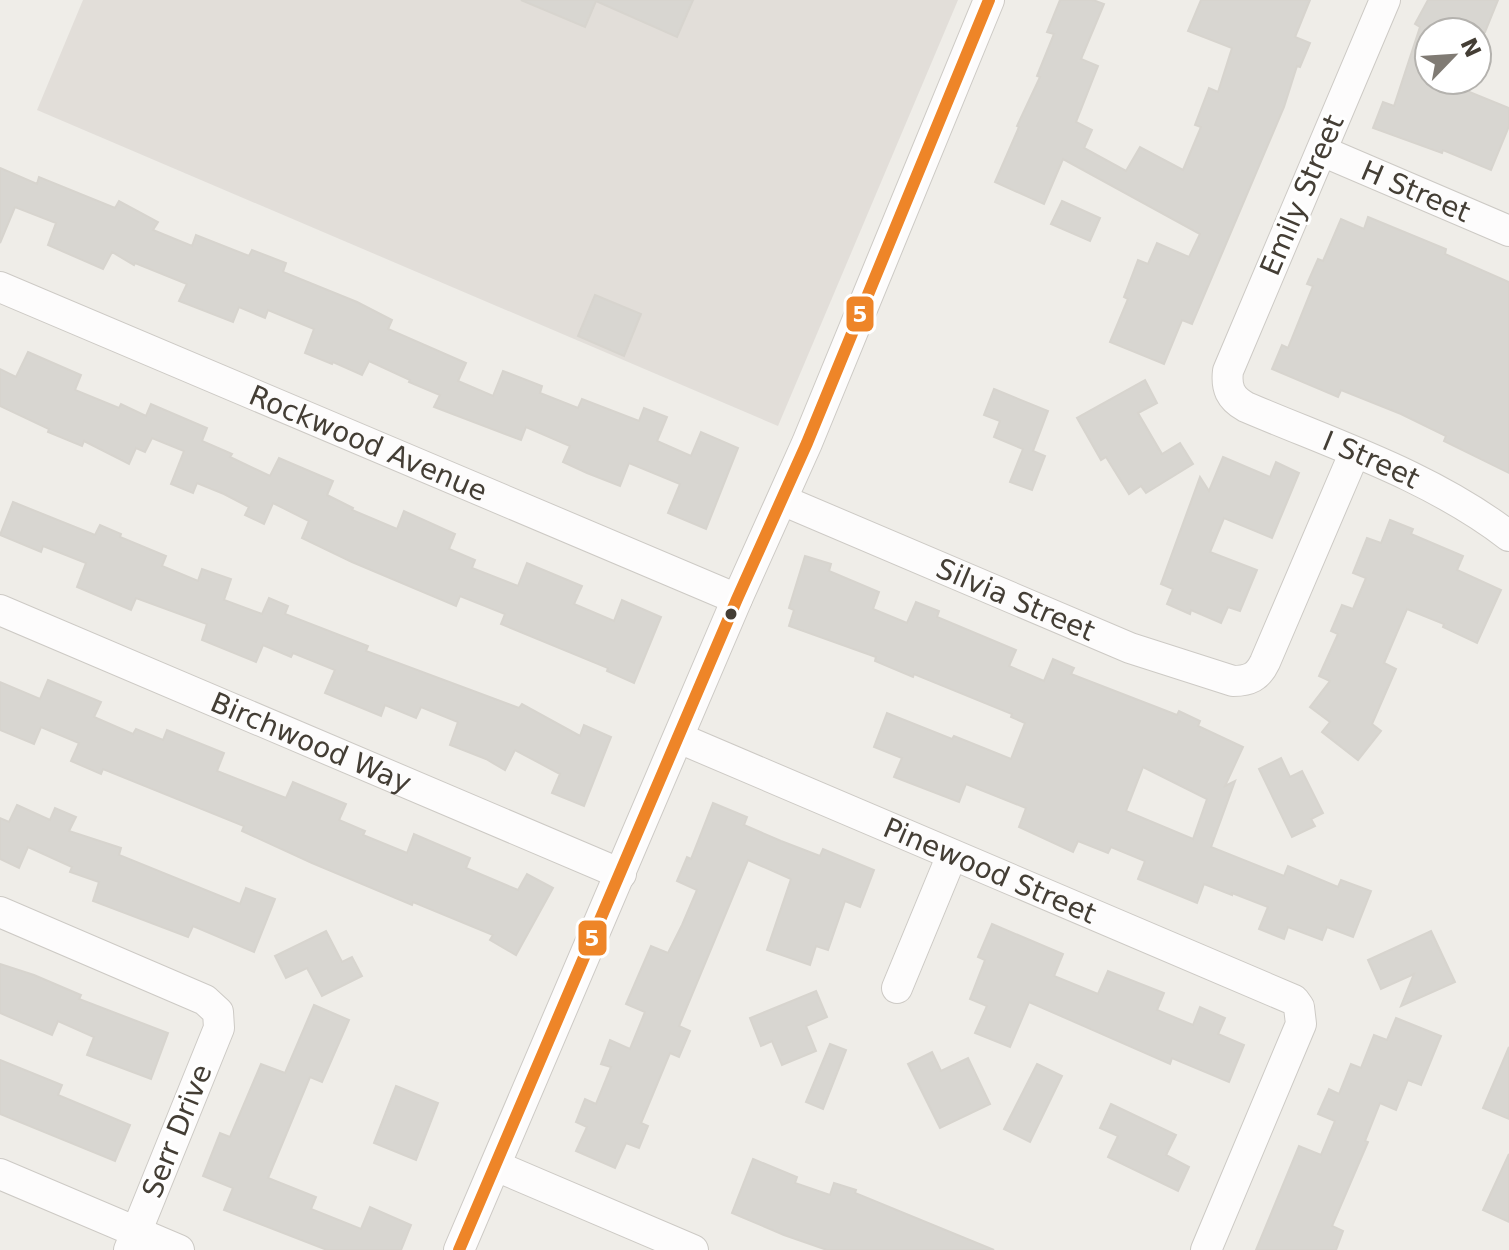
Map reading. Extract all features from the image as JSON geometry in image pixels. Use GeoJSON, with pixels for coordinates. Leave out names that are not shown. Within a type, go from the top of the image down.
{"type":"FeatureCollection","features":[{"type":"Feature","properties":{"kind":"street"},"geometry":{"type":"LineString","coordinates":[[459,1250],[782,500],[989,0]]}},
{"type":"Feature","properties":{"kind":"street","name":"Emily Street"},"geometry":{"type":"LineString","coordinates":[[1229,392],[1228,371],[1385,0]]}},
{"type":"Feature","properties":{"kind":"street","name":"H Street"},"geometry":{"type":"LineString","coordinates":[[1322,151],[1509,231]]}},
{"type":"Feature","properties":{"kind":"street","name":"Rockwood Avenue"},"geometry":{"type":"LineString","coordinates":[[0,287],[737,599]]}},
{"type":"Feature","properties":{"kind":"street","name":"I Street"},"geometry":{"type":"LineString","coordinates":[[1229,392],[1246,407],[1426,483],[1467,506],[1509,536]]}},
{"type":"Feature","properties":{"kind":"street","name":"Silvia Street"},"geometry":{"type":"LineString","coordinates":[[782,500],[1130,648],[1233,681],[1244,681],[1253,678],[1265,662],[1354,454]]}},
{"type":"Feature","properties":{"kind":"street","name":"Birchwood Way"},"geometry":{"type":"LineString","coordinates":[[0,610],[621,874]]}},
{"type":"Feature","properties":{"kind":"street","name":"Pinewood Street"},"geometry":{"type":"LineString","coordinates":[[679,738],[1285,995],[1299,1007],[1301,1024],[1206,1250]]}},
{"type":"Feature","properties":{"kind":"street"},"geometry":{"type":"LineString","coordinates":[[897,988],[952,855]]}},
{"type":"Feature","properties":{"kind":"street","name":"Serr Drive"},"geometry":{"type":"LineString","coordinates":[[0,912],[205,1000],[218,1012],[219,1028],[133,1241]]}},
{"type":"Feature","properties":{"kind":"street"},"geometry":{"type":"LineString","coordinates":[[496,1166],[693,1250]]}},
{"type":"Feature","properties":{"kind":"street"},"geometry":{"type":"LineString","coordinates":[[0,1174],[133,1241],[179,1250]]}},
{"type":"Feature","properties":{"kind":"shaded area"},"geometry":{"type":"Polygon","coordinates":[[[83,0],[958,0],[778,426],[37,110],[83,0]]]}},
{"type":"Feature","properties":{"kind":"building"},"geometry":{"type":"Polygon","coordinates":[[[521,0],[693,0],[677,37],[596,1],[585,27],[521,0]]]}},
{"type":"Feature","properties":{"kind":"building"},"geometry":{"type":"Polygon","coordinates":[[[1060,0],[1093,0],[1104,4],[1081,59],[1098,66],[1076,122],[1092,130],[1084,148],[1126,171],[1140,147],[1183,170],[1201,127],[1195,125],[1209,88],[1218,92],[1232,48],[1188,31],[1201,0],[1310,0],[1295,37],[1310,43],[1300,67],[1297,66],[1284,107],[1192,324],[1182,320],[1164,364],[1110,342],[1128,299],[1124,297],[1138,260],[1148,264],[1157,243],[1189,257],[1200,234],[1063,159],[1044,204],[995,182],[1040,77],[1037,76],[1054,34],[1047,32],[1060,0]]]}},
{"type":"Feature","properties":{"kind":"building"},"geometry":{"type":"Polygon","coordinates":[[[1428,0],[1498,0],[1492,16],[1419,16],[1428,0]]]}},
{"type":"Feature","properties":{"kind":"building"},"geometry":{"type":"Polygon","coordinates":[[[1413,48],[1413,96],[1479,96],[1509,108],[1509,126],[1491,170],[1443,150],[1442,153],[1373,128],[1383,102],[1394,106],[1413,48]]]}},
{"type":"Feature","properties":{"kind":"building"},"geometry":{"type":"Polygon","coordinates":[[[0,168],[37,184],[39,177],[115,208],[119,201],[158,222],[153,230],[192,246],[196,235],[249,256],[252,250],[286,263],[283,272],[357,302],[392,320],[388,329],[466,363],[458,381],[493,396],[503,371],[542,386],[540,393],[578,408],[582,399],[639,421],[644,408],[667,417],[657,441],[691,456],[701,432],[738,448],[706,529],[668,513],[680,484],[629,463],[620,486],[587,473],[563,462],[570,446],[526,427],[521,440],[434,407],[440,395],[369,361],[362,375],[305,353],[314,329],[268,310],[265,318],[239,307],[233,322],[179,301],[187,284],[134,265],[112,252],[103,269],[48,245],[56,223],[15,207],[0,243],[0,168]]]}},
{"type":"Feature","properties":{"kind":"building"},"geometry":{"type":"Polygon","coordinates":[[[1062,201],[1100,218],[1090,241],[1051,224],[1062,201]]]}},
{"type":"Feature","properties":{"kind":"building"},"geometry":{"type":"Polygon","coordinates":[[[1368,217],[1446,249],[1445,254],[1509,282],[1509,473],[1444,441],[1446,436],[1401,414],[1341,390],[1338,397],[1272,369],[1282,345],[1288,348],[1313,286],[1307,284],[1318,259],[1323,261],[1341,219],[1364,229],[1368,217]]]}},
{"type":"Feature","properties":{"kind":"building"},"geometry":{"type":"Polygon","coordinates":[[[595,295],[641,314],[624,356],[578,336],[595,295]]]}},
{"type":"Feature","properties":{"kind":"building"},"geometry":{"type":"Polygon","coordinates":[[[28,352],[81,375],[75,390],[119,408],[121,404],[146,416],[151,404],[207,428],[202,441],[270,476],[279,458],[333,481],[327,495],[352,510],[397,529],[404,511],[455,534],[449,549],[475,560],[472,568],[518,586],[527,563],[582,586],[574,604],[614,621],[622,600],[661,617],[634,683],[607,671],[608,668],[501,624],[505,614],[460,596],[456,606],[302,538],[309,521],[273,503],[264,524],[245,515],[249,507],[224,494],[197,483],[193,493],[171,484],[184,451],[152,438],[145,452],[136,448],[129,464],[84,441],[82,446],[48,432],[49,429],[0,406],[0,369],[16,377],[28,352]]]}},
{"type":"Feature","properties":{"kind":"building"},"geometry":{"type":"Polygon","coordinates":[[[1145,380],[1157,403],[1138,413],[1162,454],[1180,443],[1193,464],[1146,493],[1141,486],[1129,494],[1106,457],[1101,460],[1077,418],[1145,380]]]}},
{"type":"Feature","properties":{"kind":"building"},"geometry":{"type":"Polygon","coordinates":[[[994,389],[1048,411],[1033,451],[1045,456],[1032,490],[1010,482],[1023,449],[994,437],[1000,421],[984,415],[994,389]]]}},
{"type":"Feature","properties":{"kind":"building"},"geometry":{"type":"Polygon","coordinates":[[[1223,457],[1270,477],[1276,462],[1299,473],[1272,538],[1224,518],[1210,552],[1257,570],[1240,611],[1228,607],[1221,623],[1167,604],[1173,589],[1161,584],[1200,477],[1209,491],[1223,457]]]}},
{"type":"Feature","properties":{"kind":"building"},"geometry":{"type":"Polygon","coordinates":[[[13,502],[95,535],[100,525],[166,556],[162,566],[198,581],[202,569],[231,579],[224,600],[262,614],[269,598],[288,606],[285,614],[368,646],[366,651],[519,708],[522,704],[580,736],[584,725],[611,737],[584,806],[552,793],[560,774],[515,750],[505,770],[450,745],[458,722],[421,707],[416,718],[385,705],[381,716],[325,693],[335,670],[263,645],[256,662],[202,640],[207,624],[136,598],[131,610],[77,587],[86,563],[43,546],[41,552],[0,535],[13,502]]]}},
{"type":"Feature","properties":{"kind":"building"},"geometry":{"type":"Polygon","coordinates":[[[1390,520],[1413,529],[1411,534],[1463,556],[1457,570],[1501,590],[1477,643],[1443,627],[1444,624],[1407,609],[1384,663],[1396,669],[1372,724],[1381,731],[1358,760],[1322,732],[1330,722],[1310,707],[1330,681],[1319,676],[1338,634],[1331,631],[1342,605],[1353,609],[1366,578],[1353,573],[1367,538],[1381,543],[1390,520]]]}},
{"type":"Feature","properties":{"kind":"building"},"geometry":{"type":"Polygon","coordinates":[[[805,556],[831,564],[829,571],[879,592],[873,609],[907,623],[916,602],[939,611],[937,617],[1016,650],[1009,666],[1044,681],[1053,659],[1074,668],[1071,674],[1200,721],[1198,726],[1243,747],[1225,786],[1235,781],[1211,847],[1284,876],[1288,866],[1338,887],[1341,880],[1371,891],[1353,937],[1327,927],[1322,940],[1288,927],[1284,939],[1259,929],[1268,907],[1204,884],[1197,903],[1138,879],[1145,861],[1111,847],[1108,853],[1078,841],[1073,852],[1019,827],[1026,808],[966,784],[959,802],[894,777],[902,758],[874,747],[887,713],[1011,759],[1025,723],[1011,717],[1012,714],[875,661],[876,657],[789,626],[794,610],[789,608],[805,556]],[[1143,767],[1126,811],[1193,839],[1207,799],[1143,767]]]}},
{"type":"Feature","properties":{"kind":"building"},"geometry":{"type":"Polygon","coordinates":[[[48,680],[101,702],[94,717],[133,734],[136,729],[163,740],[167,730],[224,753],[217,771],[286,798],[293,782],[346,804],[339,820],[365,831],[363,835],[407,853],[414,834],[470,858],[466,868],[518,890],[527,874],[553,888],[516,955],[490,940],[493,935],[312,863],[242,831],[244,826],[103,769],[101,774],[71,761],[79,743],[41,727],[34,744],[0,730],[0,682],[40,699],[48,680]]]}},
{"type":"Feature","properties":{"kind":"building"},"geometry":{"type":"Polygon","coordinates":[[[1281,758],[1290,777],[1302,771],[1323,813],[1311,819],[1315,826],[1292,837],[1259,769],[1281,758]]]}},
{"type":"Feature","properties":{"kind":"building"},"geometry":{"type":"Polygon","coordinates":[[[713,803],[747,817],[744,825],[781,841],[820,856],[823,849],[874,870],[860,907],[845,901],[828,950],[816,946],[810,965],[767,950],[791,879],[748,860],[679,1026],[690,1031],[679,1057],[670,1053],[641,1123],[648,1126],[639,1148],[626,1143],[615,1168],[576,1151],[587,1127],[576,1122],[585,1099],[596,1104],[611,1067],[601,1064],[610,1040],[630,1049],[645,1012],[626,1004],[651,946],[668,953],[682,925],[697,890],[677,881],[687,857],[691,859],[713,803]]]}},
{"type":"Feature","properties":{"kind":"building"},"geometry":{"type":"Polygon","coordinates":[[[17,805],[50,820],[55,808],[76,817],[69,831],[121,848],[119,855],[240,904],[246,888],[275,899],[254,952],[193,926],[188,937],[93,901],[99,882],[70,872],[72,867],[28,847],[19,868],[0,859],[0,818],[9,822],[17,805]]]}},
{"type":"Feature","properties":{"kind":"building"},"geometry":{"type":"Polygon","coordinates":[[[992,924],[1063,954],[1054,976],[1098,994],[1108,971],[1164,993],[1157,1010],[1193,1025],[1200,1007],[1225,1018],[1218,1034],[1244,1045],[1229,1082],[1172,1058],[1170,1064],[1029,1002],[1010,1047],[975,1033],[987,1006],[970,999],[985,960],[978,957],[992,924]]]}},
{"type":"Feature","properties":{"kind":"building"},"geometry":{"type":"Polygon","coordinates":[[[326,931],[342,962],[352,957],[362,976],[322,996],[307,968],[286,978],[275,956],[326,931]]]}},
{"type":"Feature","properties":{"kind":"building"},"geometry":{"type":"Polygon","coordinates":[[[1431,931],[1455,982],[1401,1006],[1414,974],[1381,989],[1368,960],[1431,931]]]}},
{"type":"Feature","properties":{"kind":"building"},"geometry":{"type":"Polygon","coordinates":[[[0,964],[34,975],[81,995],[79,999],[168,1033],[151,1079],[87,1055],[94,1037],[58,1021],[52,1035],[0,1013],[0,964]]]}},
{"type":"Feature","properties":{"kind":"building"},"geometry":{"type":"Polygon","coordinates":[[[816,991],[827,1017],[806,1026],[816,1051],[782,1065],[772,1041],[761,1046],[750,1018],[816,991]]]}},
{"type":"Feature","properties":{"kind":"building"},"geometry":{"type":"Polygon","coordinates":[[[314,1005],[349,1020],[322,1082],[310,1077],[268,1178],[316,1197],[311,1209],[361,1229],[370,1207],[411,1225],[401,1250],[327,1250],[224,1210],[233,1188],[203,1176],[220,1133],[230,1137],[261,1064],[285,1073],[314,1005]]]}},
{"type":"Feature","properties":{"kind":"building"},"geometry":{"type":"Polygon","coordinates":[[[1396,1018],[1441,1036],[1421,1085],[1408,1080],[1396,1110],[1380,1103],[1365,1141],[1368,1142],[1332,1226],[1343,1231],[1336,1250],[1256,1250],[1299,1146],[1321,1155],[1335,1121],[1318,1114],[1329,1089],[1339,1094],[1351,1064],[1361,1068],[1374,1035],[1387,1040],[1396,1018]]]}},
{"type":"Feature","properties":{"kind":"building"},"geometry":{"type":"Polygon","coordinates":[[[830,1044],[846,1050],[823,1109],[806,1102],[830,1044]]]}},
{"type":"Feature","properties":{"kind":"building"},"geometry":{"type":"Polygon","coordinates":[[[1509,1047],[1509,1119],[1483,1108],[1509,1047]]]}},
{"type":"Feature","properties":{"kind":"building"},"geometry":{"type":"Polygon","coordinates":[[[932,1052],[941,1071],[968,1058],[990,1104],[940,1128],[908,1064],[932,1052]]]}},
{"type":"Feature","properties":{"kind":"building"},"geometry":{"type":"Polygon","coordinates":[[[0,1060],[62,1085],[58,1095],[130,1125],[115,1161],[0,1114],[0,1060]]]}},
{"type":"Feature","properties":{"kind":"building"},"geometry":{"type":"Polygon","coordinates":[[[1037,1064],[1062,1076],[1030,1142],[1004,1129],[1037,1064]]]}},
{"type":"Feature","properties":{"kind":"building"},"geometry":{"type":"Polygon","coordinates":[[[396,1086],[438,1103],[416,1160],[374,1143],[396,1086]]]}},
{"type":"Feature","properties":{"kind":"building"},"geometry":{"type":"Polygon","coordinates":[[[1111,1104],[1176,1135],[1166,1155],[1189,1167],[1178,1191],[1108,1157],[1118,1136],[1100,1128],[1111,1104]]]}},
{"type":"Feature","properties":{"kind":"building"},"geometry":{"type":"Polygon","coordinates":[[[1509,1154],[1509,1222],[1483,1210],[1509,1154]]]}},
{"type":"Feature","properties":{"kind":"building"},"geometry":{"type":"Polygon","coordinates":[[[753,1159],[797,1177],[795,1183],[830,1195],[834,1183],[856,1190],[855,1193],[994,1250],[827,1250],[784,1235],[732,1213],[753,1159]]]}},
{"type":"Feature","properties":{"kind":"transit line","name":"5"},"geometry":{"type":"LineString","coordinates":[[459,1250],[737,599],[807,443],[989,0]]}}]}
